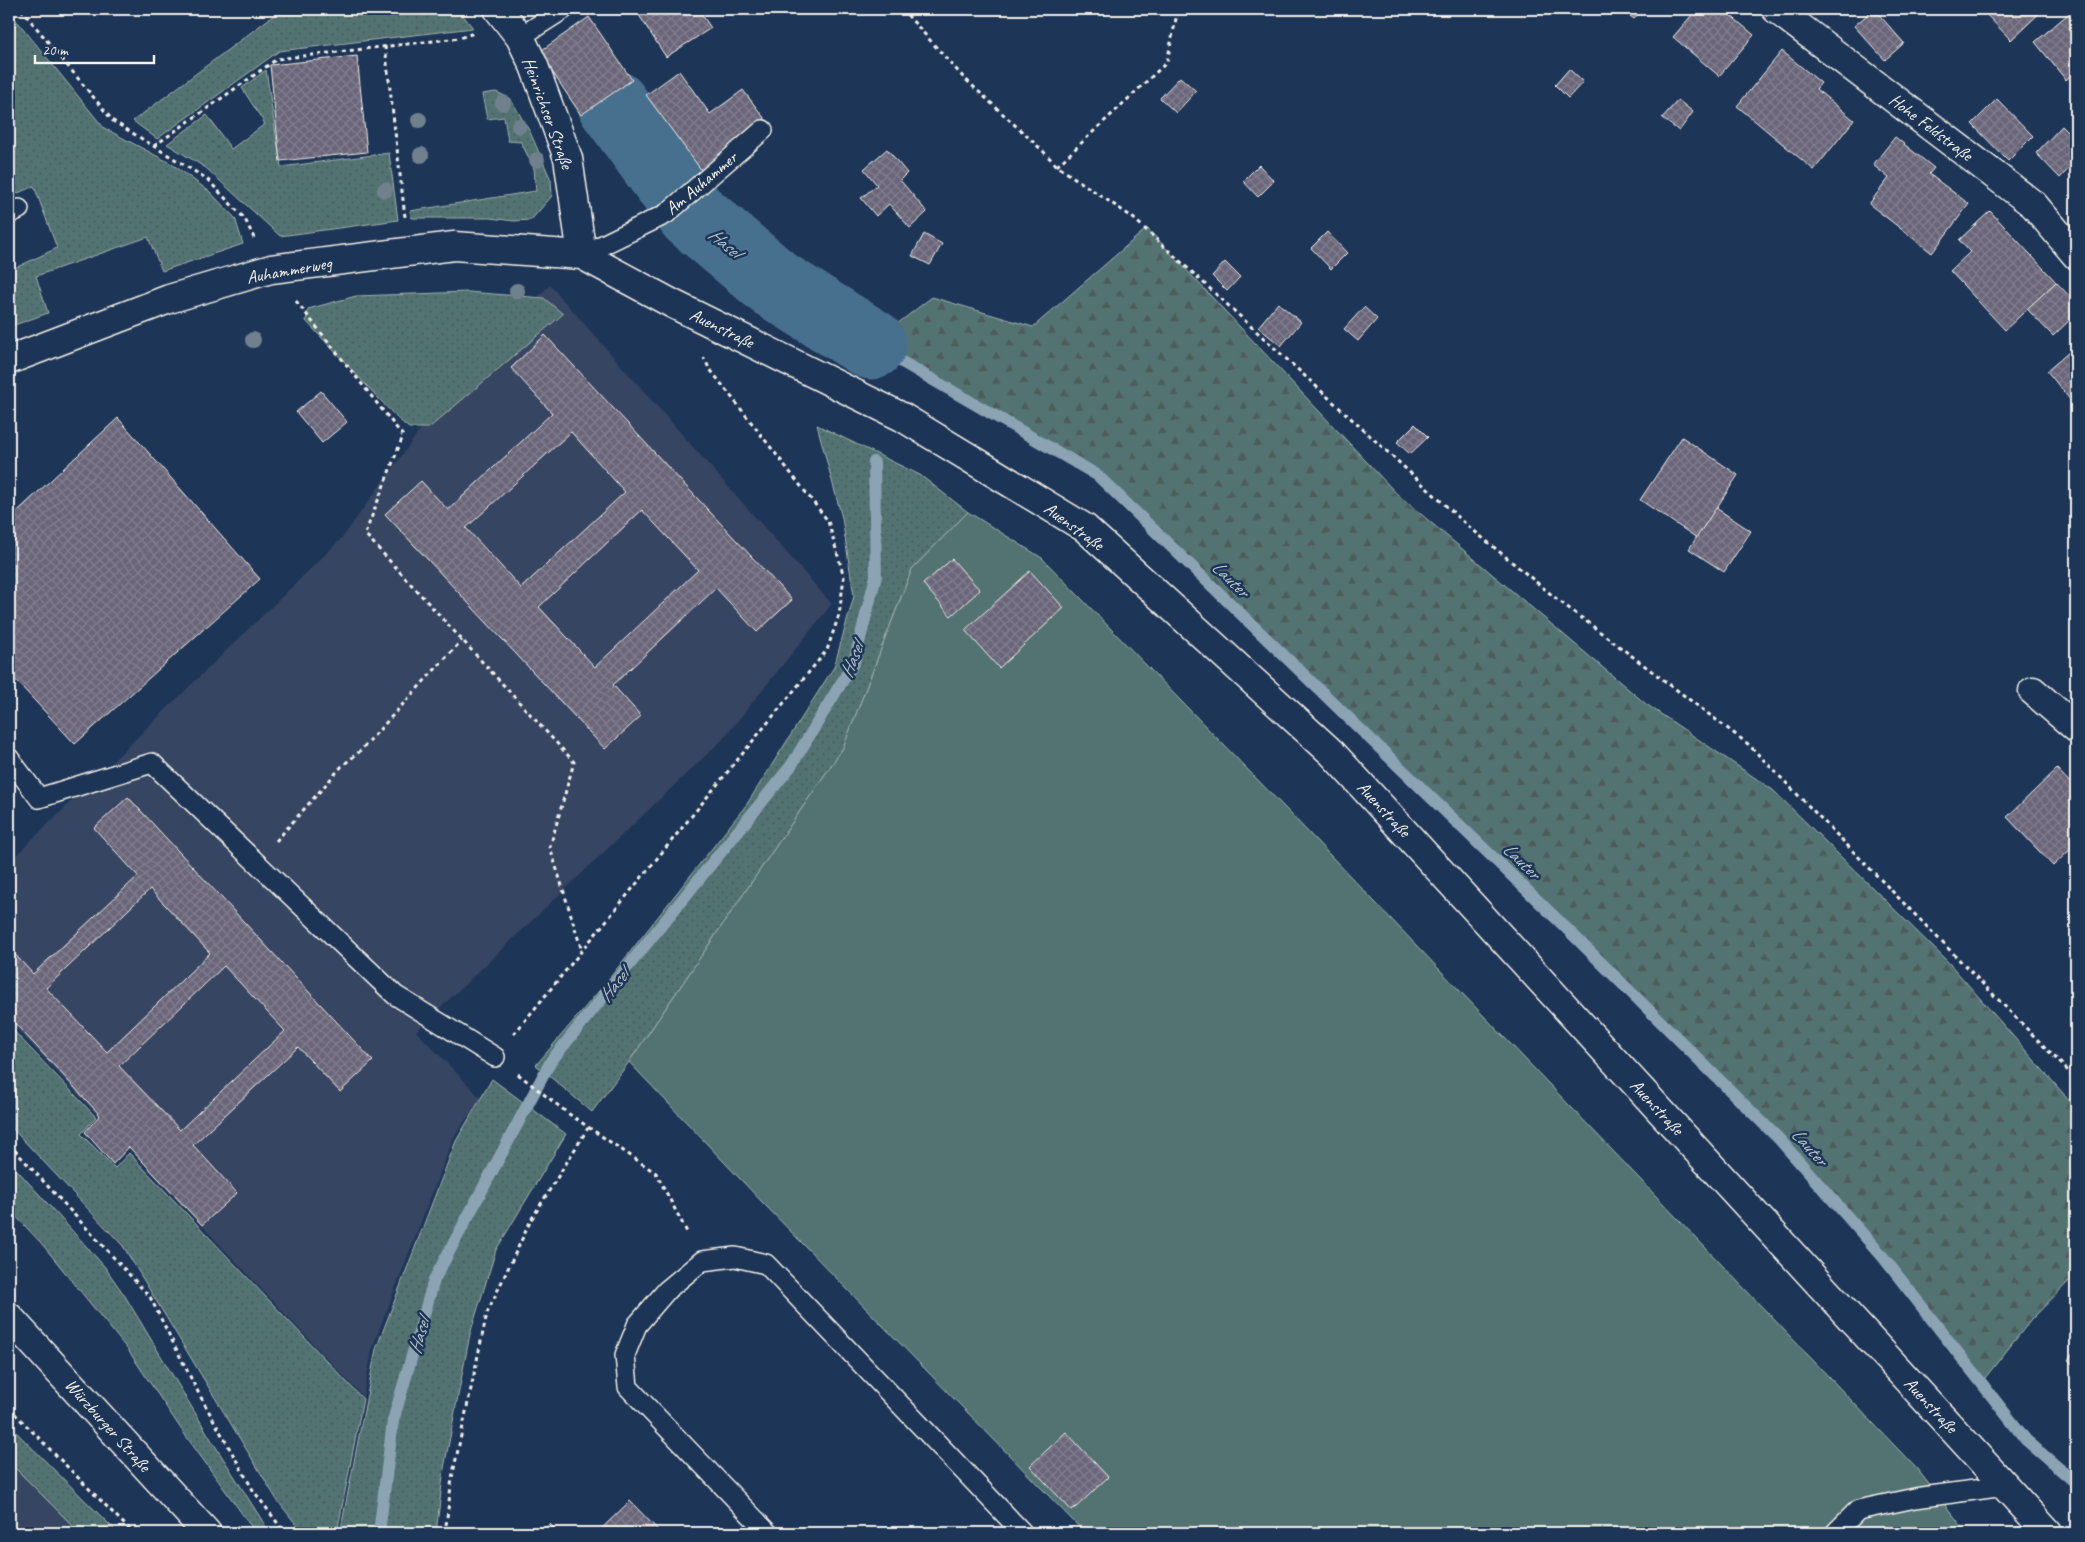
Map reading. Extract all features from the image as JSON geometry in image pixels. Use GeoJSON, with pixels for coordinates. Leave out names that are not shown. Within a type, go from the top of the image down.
{"type":"FeatureCollection","features":[{"type":"Feature","properties":{"kind":"street","name":"Hohe Feldstraße"},"geometry":{"type":"LineString","coordinates":[[1776,9],[2034,205],[2076,254]]}},
{"type":"Feature","properties":{"kind":"street","name":"Heinrichser Straße"},"geometry":{"type":"LineString","coordinates":[[509,23],[534,66],[568,158],[582,255]]}},
{"type":"Feature","properties":{"kind":"street","name":"Auhammerweg"},"geometry":{"type":"LineString","coordinates":[[9,360],[169,299],[271,269],[454,246],[582,255]]}},
{"type":"Feature","properties":{"kind":"street","name":"Auenstraße"},"geometry":{"type":"LineString","coordinates":[[582,255],[673,304],[902,417],[1084,528],[1332,753],[2048,1533]]}},
{"type":"Feature","properties":{"kind":"street"},"geometry":{"type":"LineString","coordinates":[[2033,691],[2076,728]]}},
{"type":"Feature","properties":{"kind":"street","name":"Würzburger Straße"},"geometry":{"type":"LineString","coordinates":[[9,1317],[207,1533]]}},
{"type":"Feature","properties":{"kind":"lane"},"geometry":{"type":"LineString","coordinates":[[509,23],[564,9]]}},
{"type":"Feature","properties":{"kind":"lane","name":"Am Auhammer"},"geometry":{"type":"LineString","coordinates":[[582,255],[666,214],[763,130]]}},
{"type":"Feature","properties":{"kind":"lane"},"geometry":{"type":"LineString","coordinates":[[9,758],[39,798],[152,763],[396,995],[495,1058]]}},
{"type":"Feature","properties":{"kind":"lane"},"geometry":{"type":"LineString","coordinates":[[768,1533],[628,1387],[625,1355],[638,1325],[667,1290],[702,1261],[735,1257],[766,1264],[1023,1533]]}},
{"type":"Feature","properties":{"kind":"lane"},"geometry":{"type":"LineString","coordinates":[[1835,1533],[1858,1510],[1915,1498],[2005,1486]]}},
{"type":"Feature","properties":{"kind":"path"},"geometry":{"type":"LineString","coordinates":[[21,9],[113,121],[207,179],[244,220],[271,269],[403,436],[365,534],[574,762],[550,847],[582,951]]}},
{"type":"Feature","properties":{"kind":"path"},"geometry":{"type":"LineString","coordinates":[[902,9],[963,77],[1057,166],[1132,217],[1466,525],[1558,600],[1748,744],[2076,1079]]}},
{"type":"Feature","properties":{"kind":"path"},"geometry":{"type":"LineString","coordinates":[[1057,166],[1167,62],[1178,9]]}},
{"type":"Feature","properties":{"kind":"path"},"geometry":{"type":"LineString","coordinates":[[154,146],[277,59],[459,38],[509,23]]}},
{"type":"Feature","properties":{"kind":"path"},"geometry":{"type":"LineString","coordinates":[[385,46],[409,252]]}},
{"type":"Feature","properties":{"kind":"path"},"geometry":{"type":"LineString","coordinates":[[700,352],[709,368],[828,521],[844,578],[839,615],[826,650],[495,1058],[588,1128],[656,1173],[702,1261]]}},
{"type":"Feature","properties":{"kind":"path"},"geometry":{"type":"LineString","coordinates":[[256,863],[342,766],[358,752],[462,640]]}},
{"type":"Feature","properties":{"kind":"path"},"geometry":{"type":"LineString","coordinates":[[445,1533],[452,1478],[487,1313],[531,1220],[588,1128]]}},
{"type":"Feature","properties":{"kind":"path"},"geometry":{"type":"LineString","coordinates":[[9,1144],[150,1297],[199,1394],[253,1490],[285,1533]]}},
{"type":"Feature","properties":{"kind":"path"},"geometry":{"type":"LineString","coordinates":[[9,1408],[132,1533]]}},
{"type":"Feature","properties":{"kind":"shaded area"},"geometry":{"type":"Polygon","coordinates":[[[550,285],[832,604],[722,740],[416,1031],[481,1098],[454,1137],[373,1346],[363,1397],[9,1021],[9,862],[342,538],[464,369],[550,285]]]}},
{"type":"Feature","properties":{"kind":"shaded area"},"geometry":{"type":"Polygon","coordinates":[[[9,1452],[90,1533],[9,1533],[9,1452]]]}},
{"type":"Feature","properties":{"kind":"green space"},"geometry":{"type":"Polygon","coordinates":[[[282,9],[458,9],[473,28],[279,51],[157,139],[133,121],[282,9]]]}},
{"type":"Feature","properties":{"kind":"green space"},"geometry":{"type":"Polygon","coordinates":[[[9,11],[104,128],[172,164],[210,192],[235,218],[243,244],[162,271],[148,237],[36,276],[48,313],[9,327],[9,271],[57,248],[34,186],[9,197],[9,11]]]}},
{"type":"Feature","properties":{"kind":"green space"},"geometry":{"type":"Polygon","coordinates":[[[266,70],[281,167],[389,153],[398,220],[280,236],[206,168],[167,144],[207,115],[231,149],[265,124],[242,88],[266,70]]]}},
{"type":"Feature","properties":{"kind":"green space"},"geometry":{"type":"Polygon","coordinates":[[[496,92],[510,98],[530,132],[551,180],[552,196],[531,220],[411,218],[410,211],[536,191],[534,169],[521,142],[508,141],[504,117],[487,119],[482,94],[496,92]]]}},
{"type":"Feature","properties":{"kind":"green space"},"geometry":{"type":"Polygon","coordinates":[[[1147,228],[1396,493],[1646,704],[1773,790],[1949,963],[2076,1108],[2076,1274],[2031,1320],[1981,1383],[1883,1257],[1779,1139],[1563,925],[1097,475],[871,344],[932,297],[1033,327],[1147,228]]]}},
{"type":"Feature","properties":{"kind":"green space"},"geometry":{"type":"Polygon","coordinates":[[[468,292],[544,298],[563,314],[429,428],[409,428],[397,418],[306,321],[308,309],[356,296],[468,292]]]}},
{"type":"Feature","properties":{"kind":"green space"},"geometry":{"type":"Polygon","coordinates":[[[817,425],[920,475],[968,512],[912,569],[843,748],[629,1062],[592,1112],[536,1065],[604,985],[747,804],[834,667],[854,596],[842,518],[817,425]]]}},
{"type":"Feature","properties":{"kind":"green space"},"geometry":{"type":"Polygon","coordinates":[[[968,512],[1042,558],[1287,810],[1917,1469],[1967,1533],[1085,1533],[762,1202],[629,1062],[843,748],[912,569],[968,512]]]}},
{"type":"Feature","properties":{"kind":"green space"},"geometry":{"type":"Polygon","coordinates":[[[9,1026],[96,1117],[81,1134],[115,1168],[129,1153],[363,1399],[337,1533],[302,1532],[277,1500],[123,1246],[9,1125],[9,1026]]]}},
{"type":"Feature","properties":{"kind":"green space"},"geometry":{"type":"Polygon","coordinates":[[[492,1079],[566,1134],[496,1250],[470,1334],[444,1468],[436,1533],[340,1533],[376,1349],[456,1141],[492,1079]]]}},
{"type":"Feature","properties":{"kind":"green space"},"geometry":{"type":"Polygon","coordinates":[[[9,1161],[104,1266],[125,1296],[270,1533],[256,1533],[183,1432],[128,1350],[42,1244],[9,1209],[9,1161]]]}},
{"type":"Feature","properties":{"kind":"green space"},"geometry":{"type":"Polygon","coordinates":[[[9,1425],[118,1533],[80,1533],[9,1462],[9,1425]]]}},
{"type":"Feature","properties":{"kind":"building"},"geometry":{"type":"Polygon","coordinates":[[[635,9],[698,9],[711,28],[666,57],[635,9]]]}},
{"type":"Feature","properties":{"kind":"building"},"geometry":{"type":"Polygon","coordinates":[[[1621,9],[1642,9],[1634,19],[1621,9]]]}},
{"type":"Feature","properties":{"kind":"building"},"geometry":{"type":"Polygon","coordinates":[[[1697,9],[1723,9],[1754,35],[1719,76],[1673,37],[1697,9]]]}},
{"type":"Feature","properties":{"kind":"building"},"geometry":{"type":"Polygon","coordinates":[[[1874,9],[1904,43],[1885,60],[1854,26],[1874,9]]]}},
{"type":"Feature","properties":{"kind":"building"},"geometry":{"type":"Polygon","coordinates":[[[1981,9],[2044,9],[2011,40],[1981,9]]]}},
{"type":"Feature","properties":{"kind":"building"},"geometry":{"type":"Polygon","coordinates":[[[2076,9],[2076,71],[2066,80],[2035,42],[2076,9]]]}},
{"type":"Feature","properties":{"kind":"building"},"geometry":{"type":"Polygon","coordinates":[[[589,17],[632,80],[581,115],[539,52],[589,17]]]}},
{"type":"Feature","properties":{"kind":"building"},"geometry":{"type":"Polygon","coordinates":[[[1782,51],[1821,83],[1816,89],[1854,120],[1814,170],[1737,106],[1782,51]]]}},
{"type":"Feature","properties":{"kind":"building"},"geometry":{"type":"Polygon","coordinates":[[[357,56],[367,152],[280,161],[270,65],[357,56]]]}},
{"type":"Feature","properties":{"kind":"building"},"geometry":{"type":"Polygon","coordinates":[[[1569,69],[1583,82],[1568,98],[1555,85],[1569,69]]]}},
{"type":"Feature","properties":{"kind":"building"},"geometry":{"type":"Polygon","coordinates":[[[679,71],[710,114],[743,90],[768,123],[702,171],[646,95],[679,71]]]}},
{"type":"Feature","properties":{"kind":"building"},"geometry":{"type":"Polygon","coordinates":[[[1180,77],[1196,91],[1176,113],[1160,98],[1180,77]]]}},
{"type":"Feature","properties":{"kind":"building"},"geometry":{"type":"Polygon","coordinates":[[[1997,99],[2033,136],[2008,161],[1972,124],[1997,99]]]}},
{"type":"Feature","properties":{"kind":"building"},"geometry":{"type":"Polygon","coordinates":[[[1678,100],[1693,112],[1679,131],[1662,118],[1678,100]]]}},
{"type":"Feature","properties":{"kind":"building"},"geometry":{"type":"Polygon","coordinates":[[[2062,126],[2076,140],[2076,161],[2060,178],[2036,153],[2062,126]]]}},
{"type":"Feature","properties":{"kind":"building"},"geometry":{"type":"Polygon","coordinates":[[[1895,137],[1934,168],[1929,174],[1969,204],[1932,253],[1869,204],[1889,178],[1873,165],[1895,137]]]}},
{"type":"Feature","properties":{"kind":"building"},"geometry":{"type":"Polygon","coordinates":[[[887,149],[907,173],[900,180],[927,212],[910,228],[889,204],[876,216],[861,198],[877,185],[864,169],[887,149]]]}},
{"type":"Feature","properties":{"kind":"building"},"geometry":{"type":"Polygon","coordinates":[[[1259,165],[1274,181],[1258,197],[1243,181],[1259,165]]]}},
{"type":"Feature","properties":{"kind":"building"},"geometry":{"type":"Polygon","coordinates":[[[1990,211],[2056,282],[2005,330],[1950,271],[1970,252],[1959,240],[1990,211]]]}},
{"type":"Feature","properties":{"kind":"building"},"geometry":{"type":"Polygon","coordinates":[[[1327,232],[1347,253],[1331,269],[1311,248],[1327,232]]]}},
{"type":"Feature","properties":{"kind":"building"},"geometry":{"type":"Polygon","coordinates":[[[924,234],[942,244],[930,265],[912,256],[924,234]]]}},
{"type":"Feature","properties":{"kind":"building"},"geometry":{"type":"Polygon","coordinates":[[[1225,262],[1240,277],[1227,291],[1212,276],[1225,262]]]}},
{"type":"Feature","properties":{"kind":"building"},"geometry":{"type":"Polygon","coordinates":[[[2056,282],[2076,303],[2076,314],[2053,336],[2027,309],[2056,282]]]}},
{"type":"Feature","properties":{"kind":"building"},"geometry":{"type":"Polygon","coordinates":[[[1278,303],[1301,322],[1281,346],[1258,327],[1278,303]]]}},
{"type":"Feature","properties":{"kind":"building"},"geometry":{"type":"Polygon","coordinates":[[[1364,307],[1377,319],[1358,341],[1344,329],[1364,307]]]}},
{"type":"Feature","properties":{"kind":"building"},"geometry":{"type":"Polygon","coordinates":[[[545,335],[792,600],[757,632],[716,588],[613,685],[641,716],[605,749],[385,514],[421,481],[448,510],[552,413],[511,368],[545,335]],[[571,432],[466,528],[521,588],[625,492],[571,432]],[[642,510],[539,607],[595,667],[698,570],[642,510]]]}},
{"type":"Feature","properties":{"kind":"building"},"geometry":{"type":"Polygon","coordinates":[[[2076,346],[2076,407],[2047,371],[2076,346]]]}},
{"type":"Feature","properties":{"kind":"building"},"geometry":{"type":"Polygon","coordinates":[[[321,391],[347,422],[322,443],[296,412],[321,391]]]}},
{"type":"Feature","properties":{"kind":"building"},"geometry":{"type":"Polygon","coordinates":[[[118,418],[260,579],[75,744],[9,673],[9,519],[118,418]]]}},
{"type":"Feature","properties":{"kind":"building"},"geometry":{"type":"Polygon","coordinates":[[[1415,424],[1428,437],[1410,454],[1397,442],[1415,424]]]}},
{"type":"Feature","properties":{"kind":"building"},"geometry":{"type":"Polygon","coordinates":[[[1682,437],[1738,475],[1697,538],[1640,500],[1682,437]]]}},
{"type":"Feature","properties":{"kind":"building"},"geometry":{"type":"Polygon","coordinates":[[[1716,508],[1751,531],[1724,572],[1689,549],[1716,508]]]}},
{"type":"Feature","properties":{"kind":"building"},"geometry":{"type":"Polygon","coordinates":[[[952,559],[980,590],[951,616],[923,584],[952,559]]]}},
{"type":"Feature","properties":{"kind":"building"},"geometry":{"type":"Polygon","coordinates":[[[1030,571],[1064,608],[999,668],[965,630],[1030,571]]]}},
{"type":"Feature","properties":{"kind":"building"},"geometry":{"type":"Polygon","coordinates":[[[2057,769],[2076,789],[2076,844],[2053,866],[2007,817],[2057,769]]]}},
{"type":"Feature","properties":{"kind":"building"},"geometry":{"type":"Polygon","coordinates":[[[128,797],[373,1061],[340,1092],[298,1047],[193,1145],[237,1193],[202,1225],[129,1147],[113,1164],[85,1132],[100,1115],[9,1017],[9,948],[33,974],[138,876],[94,828],[128,797]],[[150,889],[46,988],[107,1052],[210,953],[150,889]],[[224,966],[119,1066],[180,1130],[285,1031],[224,966]]]}},
{"type":"Feature","properties":{"kind":"building"},"geometry":{"type":"Polygon","coordinates":[[[2076,1350],[2076,1367],[2068,1360],[2076,1350]]]}},
{"type":"Feature","properties":{"kind":"building"},"geometry":{"type":"Polygon","coordinates":[[[1066,1432],[1108,1477],[1072,1511],[1030,1466],[1066,1432]]]}},
{"type":"Feature","properties":{"kind":"building"},"geometry":{"type":"Polygon","coordinates":[[[630,1501],[661,1533],[597,1533],[630,1501]]]}},
{"type":"Feature","properties":{"kind":"building"},"geometry":{"type":"Polygon","coordinates":[[[550,1524],[559,1533],[540,1533],[550,1524]]]}},
{"type":"Feature","properties":{"kind":"waterway","name":"Hasel"},"geometry":{"type":"LineString","coordinates":[[613,105],[692,214],[775,284],[871,344]]}},
{"type":"Feature","properties":{"kind":"waterway","name":"Lauter"},"geometry":{"type":"LineString","coordinates":[[871,344],[1097,475],[1563,925],[1779,1139],[1883,1257],[2026,1440],[2076,1483]]}},
{"type":"Feature","properties":{"kind":"waterway","name":"Hasel"},"geometry":{"type":"LineString","coordinates":[[379,1533],[393,1421],[434,1280],[551,1061],[791,766],[854,662],[876,576],[874,462]]}}]}
